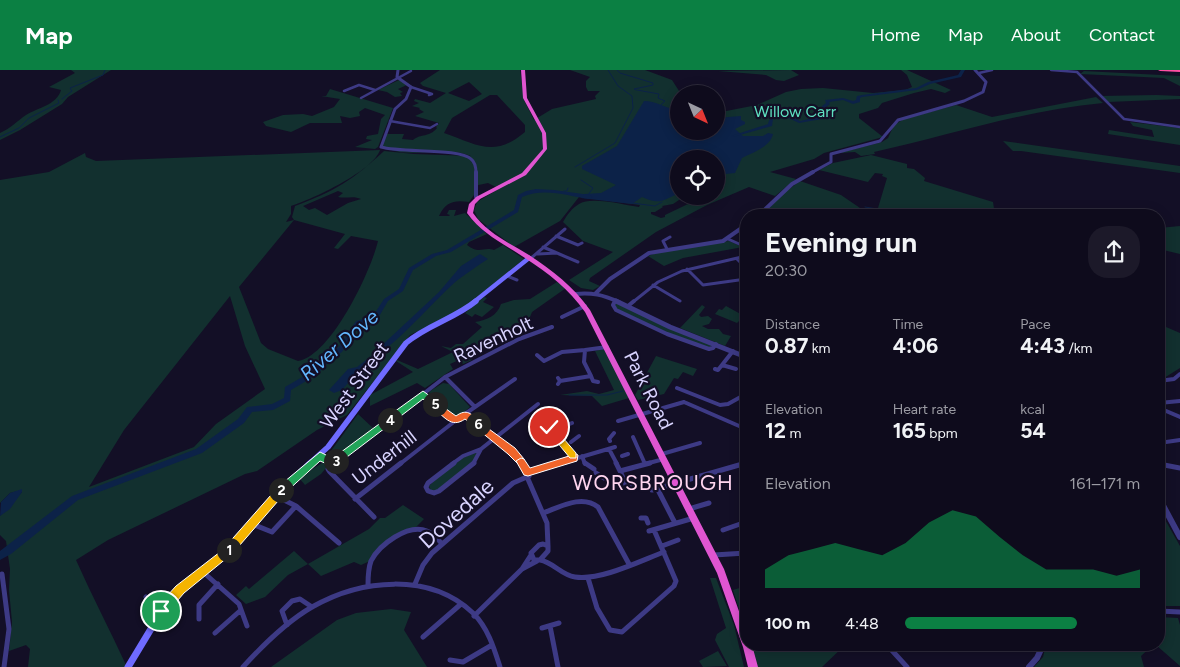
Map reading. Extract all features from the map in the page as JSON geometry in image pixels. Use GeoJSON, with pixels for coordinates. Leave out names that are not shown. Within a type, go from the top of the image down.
{"type":"FeatureCollection","features":[{"type":"Feature","properties":{"kind":"highway"},"geometry":{"type":"LineString","coordinates":[[478,198],[524,174],[545,149],[544,134],[525,98],[523,70]]}},
{"type":"Feature","properties":{"kind":"highway"},"geometry":{"type":"LineString","coordinates":[[1160,70],[1180,71]]}},
{"type":"Feature","properties":{"kind":"highway","name":"Park Road"},"geometry":{"type":"LineString","coordinates":[[478,198],[472,204],[470,213],[484,228],[529,258],[575,294],[585,306],[712,555],[732,599],[740,625]]}},
{"type":"Feature","properties":{"kind":"highway","name":"Park Road"},"geometry":{"type":"LineString","coordinates":[[748,651],[753,667]]}},
{"type":"Feature","properties":{"kind":"main road","name":"West Street"},"geometry":{"type":"LineString","coordinates":[[128,667],[161,611],[176,593],[224,555],[276,496],[336,439],[372,386],[406,343],[420,331],[461,313],[529,258]]}},
{"type":"Feature","properties":{"kind":"street"},"geometry":{"type":"LineString","coordinates":[[398,70],[396,74],[398,78],[419,91],[432,94],[429,96]]}},
{"type":"Feature","properties":{"kind":"street"},"geometry":{"type":"LineString","coordinates":[[977,71],[992,70]]}},
{"type":"Feature","properties":{"kind":"street"},"geometry":{"type":"LineString","coordinates":[[1051,70],[1077,72],[1119,116],[1127,121],[1180,127]]}},
{"type":"Feature","properties":{"kind":"street"},"geometry":{"type":"LineString","coordinates":[[361,98],[412,71]]}},
{"type":"Feature","properties":{"kind":"street"},"geometry":{"type":"LineString","coordinates":[[765,209],[792,184],[831,162],[831,154],[880,141],[887,136],[891,125],[902,118],[955,103],[981,93],[986,88],[986,82],[977,71]]}},
{"type":"Feature","properties":{"kind":"street"},"geometry":{"type":"LineString","coordinates":[[344,91],[359,85],[376,90]]}},
{"type":"Feature","properties":{"kind":"street"},"geometry":{"type":"LineString","coordinates":[[411,87],[406,99],[395,108],[381,143],[383,148],[412,153],[459,154],[471,157],[474,163],[476,197],[478,198]]}},
{"type":"Feature","properties":{"kind":"street"},"geometry":{"type":"LineString","coordinates":[[390,121],[430,128],[437,124]]}},
{"type":"Feature","properties":{"kind":"street"},"geometry":{"type":"LineString","coordinates":[[529,258],[538,254],[550,240],[565,229]]}},
{"type":"Feature","properties":{"kind":"street"},"geometry":{"type":"LineString","coordinates":[[596,293],[610,279],[649,253],[717,242],[728,239],[740,230]]}},
{"type":"Feature","properties":{"kind":"street"},"geometry":{"type":"LineString","coordinates":[[556,236],[578,245],[582,243]]}},
{"type":"Feature","properties":{"kind":"street"},"geometry":{"type":"LineString","coordinates":[[667,249],[664,241],[670,237]]}},
{"type":"Feature","properties":{"kind":"street"},"geometry":{"type":"LineString","coordinates":[[728,239],[740,244]]}},
{"type":"Feature","properties":{"kind":"street"},"geometry":{"type":"LineString","coordinates":[[543,247],[578,262]]}},
{"type":"Feature","properties":{"kind":"street"},"geometry":{"type":"LineString","coordinates":[[538,254],[556,253]]}},
{"type":"Feature","properties":{"kind":"street"},"geometry":{"type":"LineString","coordinates":[[628,306],[653,285],[687,269],[740,258]]}},
{"type":"Feature","properties":{"kind":"street"},"geometry":{"type":"LineString","coordinates":[[737,259],[740,262]]}},
{"type":"Feature","properties":{"kind":"street"},"geometry":{"type":"LineString","coordinates":[[687,269],[703,285],[740,279]]}},
{"type":"Feature","properties":{"kind":"street"},"geometry":{"type":"LineString","coordinates":[[507,276],[517,280]]}},
{"type":"Feature","properties":{"kind":"street"},"geometry":{"type":"LineString","coordinates":[[653,285],[680,301]]}},
{"type":"Feature","properties":{"kind":"street"},"geometry":{"type":"LineString","coordinates":[[575,294],[585,292],[596,293],[616,300],[670,327],[740,354]]}},
{"type":"Feature","properties":{"kind":"street"},"geometry":{"type":"LineString","coordinates":[[616,300],[613,305],[616,310],[667,334],[709,349],[713,348],[716,344]]}},
{"type":"Feature","properties":{"kind":"street"},"geometry":{"type":"LineString","coordinates":[[562,317],[585,306]]}},
{"type":"Feature","properties":{"kind":"street","name":"Ravenholt"},"geometry":{"type":"LineString","coordinates":[[332,462],[446,377],[518,339],[552,327]]}},
{"type":"Feature","properties":{"kind":"street"},"geometry":{"type":"LineString","coordinates":[[537,355],[542,362],[562,352],[607,347]]}},
{"type":"Feature","properties":{"kind":"street"},"geometry":{"type":"LineString","coordinates":[[586,350],[584,362],[593,381],[598,382]]}},
{"type":"Feature","properties":{"kind":"street"},"geometry":{"type":"LineString","coordinates":[[715,369],[718,370],[733,351]]}},
{"type":"Feature","properties":{"kind":"street"},"geometry":{"type":"LineString","coordinates":[[722,365],[733,370],[736,369]]}},
{"type":"Feature","properties":{"kind":"street"},"geometry":{"type":"LineString","coordinates":[[1165,380],[1174,379],[1180,374]]}},
{"type":"Feature","properties":{"kind":"street"},"geometry":{"type":"LineString","coordinates":[[559,381],[591,376]]}},
{"type":"Feature","properties":{"kind":"street"},"geometry":{"type":"LineString","coordinates":[[446,377],[475,407]]}},
{"type":"Feature","properties":{"kind":"street","name":"Underhill"},"geometry":{"type":"LineString","coordinates":[[355,499],[465,414],[515,379]]}},
{"type":"Feature","properties":{"kind":"street"},"geometry":{"type":"LineString","coordinates":[[677,388],[720,405],[728,404],[740,397]]}},
{"type":"Feature","properties":{"kind":"street"},"geometry":{"type":"LineString","coordinates":[[684,402],[690,393]]}},
{"type":"Feature","properties":{"kind":"street"},"geometry":{"type":"LineString","coordinates":[[423,394],[456,421]]}},
{"type":"Feature","properties":{"kind":"street"},"geometry":{"type":"LineString","coordinates":[[1165,402],[1180,401]]}},
{"type":"Feature","properties":{"kind":"street"},"geometry":{"type":"LineString","coordinates":[[620,418],[684,402],[740,426]]}},
{"type":"Feature","properties":{"kind":"street"},"geometry":{"type":"LineString","coordinates":[[481,449],[473,464],[439,491],[428,491],[428,483],[463,456],[481,449],[538,404]]}},
{"type":"Feature","properties":{"kind":"street"},"geometry":{"type":"LineString","coordinates":[[1165,411],[1180,417]]}},
{"type":"Feature","properties":{"kind":"street"},"geometry":{"type":"LineString","coordinates":[[465,414],[518,457],[528,474],[543,514],[548,522],[547,534],[550,562]]}},
{"type":"Feature","properties":{"kind":"street"},"geometry":{"type":"LineString","coordinates":[[553,431],[572,423]]}},
{"type":"Feature","properties":{"kind":"street"},"geometry":{"type":"LineString","coordinates":[[549,427],[568,444],[574,458]]}},
{"type":"Feature","properties":{"kind":"street"},"geometry":{"type":"LineString","coordinates":[[614,433],[609,439],[618,458],[620,471],[628,487],[631,486]]}},
{"type":"Feature","properties":{"kind":"street"},"geometry":{"type":"LineString","coordinates":[[568,444],[579,436]]}},
{"type":"Feature","properties":{"kind":"street"},"geometry":{"type":"LineString","coordinates":[[641,440],[634,440],[646,464]]}},
{"type":"Feature","properties":{"kind":"street"},"geometry":{"type":"LineString","coordinates":[[1165,442],[1180,440]]}},
{"type":"Feature","properties":{"kind":"street"},"geometry":{"type":"LineString","coordinates":[[620,471],[646,464],[700,443]]}},
{"type":"Feature","properties":{"kind":"street","name":"Dovedale"},"geometry":{"type":"LineString","coordinates":[[414,584],[423,565],[442,544],[513,483],[528,474],[612,446]]}},
{"type":"Feature","properties":{"kind":"street"},"geometry":{"type":"LineString","coordinates":[[618,458],[628,454]]}},
{"type":"Feature","properties":{"kind":"street"},"geometry":{"type":"LineString","coordinates":[[320,456],[332,462],[328,469],[330,472],[374,517]]}},
{"type":"Feature","properties":{"kind":"street"},"geometry":{"type":"LineString","coordinates":[[582,456],[585,464],[604,478]]}},
{"type":"Feature","properties":{"kind":"street"},"geometry":{"type":"LineString","coordinates":[[652,490],[658,490],[740,465]]}},
{"type":"Feature","properties":{"kind":"street"},"geometry":{"type":"LineString","coordinates":[[1165,465],[1180,468]]}},
{"type":"Feature","properties":{"kind":"street"},"geometry":{"type":"LineString","coordinates":[[658,490],[675,524]]}},
{"type":"Feature","properties":{"kind":"street"},"geometry":{"type":"LineString","coordinates":[[276,496],[296,506],[339,543]]}},
{"type":"Feature","properties":{"kind":"street"},"geometry":{"type":"LineString","coordinates":[[543,514],[582,500],[592,502],[598,507],[629,564]]}},
{"type":"Feature","properties":{"kind":"street"},"geometry":{"type":"LineString","coordinates":[[689,509],[709,503]]}},
{"type":"Feature","properties":{"kind":"street"},"geometry":{"type":"LineString","coordinates":[[252,524],[272,532],[296,506]]}},
{"type":"Feature","properties":{"kind":"street"},"geometry":{"type":"LineString","coordinates":[[1165,509],[1180,537]]}},
{"type":"Feature","properties":{"kind":"street"},"geometry":{"type":"LineString","coordinates":[[588,578],[597,608],[604,622],[610,630],[619,632],[629,627],[674,586],[676,582],[662,546],[645,517],[641,518]]}},
{"type":"Feature","properties":{"kind":"street"},"geometry":{"type":"LineString","coordinates":[[651,528],[675,524],[694,518]]}},
{"type":"Feature","properties":{"kind":"street"},"geometry":{"type":"LineString","coordinates":[[723,530],[740,524]]}},
{"type":"Feature","properties":{"kind":"street"},"geometry":{"type":"LineString","coordinates":[[368,586],[371,561],[377,553],[396,538],[410,531],[423,529],[429,531],[442,544]]}},
{"type":"Feature","properties":{"kind":"street"},"geometry":{"type":"LineString","coordinates":[[321,536],[326,532]]}},
{"type":"Feature","properties":{"kind":"street"},"geometry":{"type":"LineString","coordinates":[[474,616],[522,569],[547,534]]}},
{"type":"Feature","properties":{"kind":"street"},"geometry":{"type":"LineString","coordinates":[[662,546],[678,540]]}},
{"type":"Feature","properties":{"kind":"street"},"geometry":{"type":"LineString","coordinates":[[541,544],[548,549]]}},
{"type":"Feature","properties":{"kind":"street"},"geometry":{"type":"LineString","coordinates":[[522,569],[539,560],[548,549]]}},
{"type":"Feature","properties":{"kind":"street"},"geometry":{"type":"LineString","coordinates":[[531,555],[534,560],[550,562],[568,575],[588,578],[664,552]]}},
{"type":"Feature","properties":{"kind":"street"},"geometry":{"type":"LineString","coordinates":[[712,555],[740,553]]}},
{"type":"Feature","properties":{"kind":"street"},"geometry":{"type":"LineString","coordinates":[[203,572],[239,604],[247,626]]}},
{"type":"Feature","properties":{"kind":"street"},"geometry":{"type":"LineString","coordinates":[[2,574],[9,629],[3,665]]}},
{"type":"Feature","properties":{"kind":"street"},"geometry":{"type":"LineString","coordinates":[[243,667],[287,625],[312,607],[332,597],[368,586],[392,583],[414,584],[434,589],[460,604],[485,629],[500,667]]}},
{"type":"Feature","properties":{"kind":"street"},"geometry":{"type":"LineString","coordinates":[[199,619],[199,605],[218,584]]}},
{"type":"Feature","properties":{"kind":"street"},"geometry":{"type":"LineString","coordinates":[[146,597],[161,611]]}},
{"type":"Feature","properties":{"kind":"street"},"geometry":{"type":"LineString","coordinates":[[287,625],[282,611],[286,605],[300,599],[312,607]]}},
{"type":"Feature","properties":{"kind":"street"},"geometry":{"type":"LineString","coordinates":[[423,637],[460,604]]}},
{"type":"Feature","properties":{"kind":"street"},"geometry":{"type":"LineString","coordinates":[[0,611],[6,608]]}},
{"type":"Feature","properties":{"kind":"street"},"geometry":{"type":"LineString","coordinates":[[215,633],[241,610]]}},
{"type":"Feature","properties":{"kind":"street"},"geometry":{"type":"LineString","coordinates":[[1165,611],[1180,612]]}},
{"type":"Feature","properties":{"kind":"street"},"geometry":{"type":"LineString","coordinates":[[542,628],[559,623]]}},
{"type":"Feature","properties":{"kind":"street"},"geometry":{"type":"LineString","coordinates":[[550,626],[558,659],[558,667]]}},
{"type":"Feature","properties":{"kind":"street"},"geometry":{"type":"LineString","coordinates":[[450,660],[463,662],[492,645]]}},
{"type":"Feature","properties":{"kind":"street"},"geometry":{"type":"LineString","coordinates":[[892,651],[907,667]]}},
{"type":"Feature","properties":{"kind":"street"},"geometry":{"type":"LineString","coordinates":[[1029,667],[1038,651]]}},
{"type":"Feature","properties":{"kind":"green space"},"geometry":{"type":"Polygon","coordinates":[[[71,70],[111,70],[68,97],[62,104],[0,140],[0,133],[26,115],[51,103],[61,90],[49,87],[75,73],[71,70]]]}},
{"type":"Feature","properties":{"kind":"green space","name":"Willow Carr"},"geometry":{"type":"Polygon","coordinates":[[[440,70],[520,70],[524,100],[534,120],[552,109],[596,99],[595,96],[600,91],[588,91],[586,87],[586,81],[590,77],[570,70],[645,70],[672,80],[675,85],[670,85],[670,140],[725,140],[725,111],[757,105],[786,92],[823,88],[873,93],[905,90],[912,87],[907,75],[901,70],[907,70],[951,90],[945,93],[931,89],[914,93],[882,103],[878,108],[859,114],[859,118],[883,137],[824,153],[814,159],[770,172],[796,179],[775,196],[749,187],[725,197],[725,150],[670,150],[670,205],[662,206],[655,212],[651,212],[651,214],[661,218],[686,205],[707,205],[656,232],[590,278],[589,281],[600,286],[593,290],[581,288],[569,280],[613,252],[583,241],[563,222],[574,208],[584,202],[599,201],[639,207],[640,205],[579,197],[560,221],[514,247],[478,219],[474,210],[477,202],[497,190],[496,187],[488,183],[474,186],[474,195],[469,202],[459,201],[448,204],[439,216],[449,216],[447,214],[449,210],[456,210],[454,216],[465,213],[487,234],[469,242],[467,245],[478,250],[494,250],[503,245],[524,259],[459,312],[410,335],[347,415],[317,430],[257,471],[245,474],[108,540],[76,560],[126,665],[125,667],[28,667],[30,649],[26,645],[9,651],[12,622],[9,590],[10,569],[6,541],[0,535],[0,516],[22,490],[10,493],[0,503],[0,180],[49,172],[85,153],[86,157],[96,161],[380,150],[366,167],[355,175],[327,191],[291,206],[291,214],[286,222],[294,220],[292,217],[295,206],[343,184],[363,170],[384,151],[471,156],[450,152],[403,152],[382,146],[386,134],[404,134],[402,139],[413,140],[431,133],[437,128],[439,123],[415,116],[424,112],[420,108],[412,106],[419,103],[414,101],[415,99],[430,103],[446,93],[423,86],[420,83],[440,70]],[[469,82],[448,93],[469,101],[482,94],[469,82]],[[490,95],[452,118],[444,133],[486,147],[504,145],[525,132],[525,125],[497,95],[490,95]],[[338,191],[303,206],[309,210],[315,208],[327,215],[348,203],[361,199],[338,197],[343,193],[338,191]],[[294,220],[239,287],[261,343],[268,349],[298,361],[311,356],[336,329],[358,291],[378,241],[351,236],[338,249],[334,248],[345,234],[294,220]],[[230,296],[124,430],[89,487],[194,447],[216,424],[265,389],[245,346],[230,296]]]}},
{"type":"Feature","properties":{"kind":"green space"},"geometry":{"type":"Polygon","coordinates":[[[791,70],[799,75],[784,81],[776,80],[766,75],[718,71],[791,70]]]}},
{"type":"Feature","properties":{"kind":"green space"},"geometry":{"type":"Polygon","coordinates":[[[1084,71],[1180,76],[1180,86],[1164,78],[1080,74],[1084,71]]]}},
{"type":"Feature","properties":{"kind":"green space"},"geometry":{"type":"Polygon","coordinates":[[[399,80],[409,84],[398,89],[403,92],[400,93],[402,96],[395,97],[387,92],[378,90],[399,80]]]}},
{"type":"Feature","properties":{"kind":"green space"},"geometry":{"type":"Polygon","coordinates":[[[330,89],[393,108],[378,147],[375,149],[355,147],[372,140],[366,139],[367,136],[378,134],[381,119],[385,115],[365,108],[359,112],[360,116],[350,118],[340,116],[342,123],[310,123],[291,132],[266,126],[263,122],[283,115],[303,114],[312,116],[334,107],[340,99],[321,96],[326,96],[330,89]]]}},
{"type":"Feature","properties":{"kind":"green space"},"geometry":{"type":"Polygon","coordinates":[[[1100,96],[1180,96],[1180,99],[1108,102],[1100,96]]]}},
{"type":"Feature","properties":{"kind":"green space"},"geometry":{"type":"Polygon","coordinates":[[[1096,97],[1103,103],[1074,106],[1016,117],[874,152],[875,154],[861,156],[855,152],[839,153],[882,142],[888,138],[894,125],[904,119],[956,105],[992,117],[1096,97]]]}},
{"type":"Feature","properties":{"kind":"green space"},"geometry":{"type":"Polygon","coordinates":[[[1130,122],[1180,128],[1180,145],[1108,134],[1109,130],[1154,137],[1152,130],[1133,126],[1130,122]]]}},
{"type":"Feature","properties":{"kind":"green space"},"geometry":{"type":"Polygon","coordinates":[[[1003,141],[1180,166],[1180,173],[1013,151],[1003,141]]]}},
{"type":"Feature","properties":{"kind":"green space"},"geometry":{"type":"Polygon","coordinates":[[[871,155],[907,164],[907,168],[914,169],[925,178],[924,181],[993,202],[994,209],[768,209],[785,192],[800,181],[841,195],[860,208],[878,208],[887,178],[882,176],[883,174],[875,173],[868,182],[819,170],[833,163],[871,155]]]}},
{"type":"Feature","properties":{"kind":"green space"},"geometry":{"type":"Polygon","coordinates":[[[1180,226],[1180,254],[1165,250],[1165,227],[1180,226]]]}},
{"type":"Feature","properties":{"kind":"green space"},"geometry":{"type":"Polygon","coordinates":[[[729,241],[740,246],[740,248],[683,258],[664,266],[648,256],[659,252],[729,241]]]}},
{"type":"Feature","properties":{"kind":"green space"},"geometry":{"type":"Polygon","coordinates":[[[557,282],[566,288],[532,312],[530,317],[532,320],[529,323],[525,322],[469,355],[472,360],[463,364],[459,360],[450,364],[453,369],[425,388],[417,383],[370,406],[370,395],[413,372],[397,360],[418,369],[453,352],[441,346],[451,348],[456,344],[463,344],[482,327],[475,322],[491,317],[497,312],[501,304],[514,300],[530,299],[557,282]]]}},
{"type":"Feature","properties":{"kind":"green space"},"geometry":{"type":"Polygon","coordinates":[[[484,297],[487,298],[483,302],[494,307],[482,317],[475,314],[472,317],[465,313],[484,297]]]}},
{"type":"Feature","properties":{"kind":"green space"},"geometry":{"type":"Polygon","coordinates":[[[617,302],[713,345],[709,348],[667,333],[617,309],[615,305],[617,302]]]}},
{"type":"Feature","properties":{"kind":"green space"},"geometry":{"type":"Polygon","coordinates":[[[702,305],[705,307],[699,315],[701,317],[708,316],[712,319],[709,324],[702,326],[708,329],[719,329],[723,334],[731,336],[725,346],[680,328],[702,305]]]}},
{"type":"Feature","properties":{"kind":"green space"},"geometry":{"type":"Polygon","coordinates":[[[726,306],[740,314],[740,321],[737,323],[715,314],[719,309],[722,310],[726,306]]]}},
{"type":"Feature","properties":{"kind":"green space"},"geometry":{"type":"Polygon","coordinates":[[[1165,327],[1180,333],[1180,368],[1165,377],[1165,327]]]}},
{"type":"Feature","properties":{"kind":"green space"},"geometry":{"type":"Polygon","coordinates":[[[604,349],[629,398],[602,406],[592,396],[560,395],[587,391],[599,394],[614,390],[595,351],[604,349]]]}},
{"type":"Feature","properties":{"kind":"green space"},"geometry":{"type":"Polygon","coordinates":[[[656,356],[697,369],[693,376],[683,372],[678,379],[674,378],[664,394],[638,400],[635,395],[656,356]]]}},
{"type":"Feature","properties":{"kind":"green space"},"geometry":{"type":"Polygon","coordinates":[[[443,383],[449,384],[470,407],[458,417],[449,414],[428,396],[430,391],[443,383]]]}},
{"type":"Feature","properties":{"kind":"green space"},"geometry":{"type":"Polygon","coordinates":[[[358,414],[373,430],[340,457],[334,460],[330,459],[328,455],[358,414]]]}},
{"type":"Feature","properties":{"kind":"green space"},"geometry":{"type":"Polygon","coordinates":[[[478,452],[474,461],[438,490],[431,491],[429,486],[433,482],[464,457],[478,452]]]}},
{"type":"Feature","properties":{"kind":"green space"},"geometry":{"type":"Polygon","coordinates":[[[325,463],[326,468],[321,474],[305,485],[299,478],[325,463]]]}},
{"type":"Feature","properties":{"kind":"green space"},"geometry":{"type":"Polygon","coordinates":[[[403,505],[424,519],[415,528],[395,536],[370,561],[361,565],[354,562],[321,576],[308,564],[369,529],[380,518],[385,518],[403,505]]]}},
{"type":"Feature","properties":{"kind":"green space"},"geometry":{"type":"Polygon","coordinates":[[[1165,520],[1180,546],[1180,606],[1165,606],[1165,520]]]}},
{"type":"Feature","properties":{"kind":"green space"},"geometry":{"type":"Polygon","coordinates":[[[294,551],[308,564],[288,575],[265,597],[246,604],[236,595],[246,586],[249,589],[294,551]]]}},
{"type":"Feature","properties":{"kind":"green space"},"geometry":{"type":"Polygon","coordinates":[[[710,578],[716,578],[734,625],[744,667],[729,667],[715,640],[717,634],[726,628],[710,578]]]}},
{"type":"Feature","properties":{"kind":"green space"},"geometry":{"type":"Polygon","coordinates":[[[740,588],[740,612],[733,590],[740,588]]]}},
{"type":"Feature","properties":{"kind":"green space"},"geometry":{"type":"Polygon","coordinates":[[[391,609],[411,612],[404,630],[427,667],[271,667],[337,620],[356,613],[391,609]]]}},
{"type":"Feature","properties":{"kind":"green space"},"geometry":{"type":"Polygon","coordinates":[[[1165,617],[1178,618],[1180,625],[1180,666],[1163,651],[1165,651],[1165,617]]]}},
{"type":"Feature","properties":{"kind":"green space"},"geometry":{"type":"Polygon","coordinates":[[[718,651],[727,666],[703,667],[699,661],[718,651]]]}},
{"type":"Feature","properties":{"kind":"green space"},"geometry":{"type":"Polygon","coordinates":[[[752,651],[839,651],[822,667],[757,667],[752,651]]]}},
{"type":"Feature","properties":{"kind":"green space"},"geometry":{"type":"Polygon","coordinates":[[[1044,651],[1146,651],[1141,656],[1144,667],[1034,667],[1043,657],[1044,651]]]}},
{"type":"Feature","properties":{"kind":"water"},"geometry":{"type":"Polygon","coordinates":[[[644,101],[670,108],[670,140],[725,140],[725,117],[741,116],[741,120],[745,124],[735,129],[743,136],[773,134],[765,146],[742,158],[735,173],[725,174],[725,150],[670,150],[670,198],[665,200],[653,201],[642,197],[632,204],[581,198],[584,194],[601,193],[616,185],[582,169],[582,166],[617,146],[644,101]]]}},
{"type":"Feature","properties":{"kind":"water"},"geometry":{"type":"Polygon","coordinates":[[[480,254],[488,259],[459,279],[406,331],[386,349],[379,352],[378,349],[439,292],[461,266],[480,254]]]}},
{"type":"Feature","properties":{"kind":"water"},"geometry":{"type":"Polygon","coordinates":[[[375,353],[377,357],[359,370],[342,390],[334,393],[329,390],[348,369],[357,367],[375,353]]]}},
{"type":"Feature","properties":{"kind":"water"},"geometry":{"type":"Polygon","coordinates":[[[22,489],[22,492],[10,509],[0,516],[1,502],[10,493],[22,489]]]}},
{"type":"Feature","properties":{"kind":"waterway"},"geometry":{"type":"LineString","coordinates":[[62,99],[72,91],[70,88],[103,75],[105,70]]}},
{"type":"Feature","properties":{"kind":"waterway"},"geometry":{"type":"LineString","coordinates":[[575,167],[615,143],[633,108],[632,96],[618,86],[608,70]]}},
{"type":"Feature","properties":{"kind":"waterway"},"geometry":{"type":"LineString","coordinates":[[617,70],[620,73],[653,83],[653,85],[634,89],[636,90]]}},
{"type":"Feature","properties":{"kind":"waterway","name":"River Dove"},"geometry":{"type":"LineString","coordinates":[[733,136],[770,125],[771,119],[780,112],[799,122],[820,118],[824,106],[828,104],[827,101],[843,99],[853,103],[858,101],[858,97],[862,96],[917,89],[929,83],[960,76],[963,70]]}},
{"type":"Feature","properties":{"kind":"waterway"},"geometry":{"type":"LineString","coordinates":[[637,90],[659,94],[658,98],[665,101],[661,105]]}},
{"type":"Feature","properties":{"kind":"waterway"},"geometry":{"type":"LineString","coordinates":[[0,137],[19,128],[29,118],[59,103],[58,100]]}},
{"type":"Feature","properties":{"kind":"waterway"},"geometry":{"type":"LineString","coordinates":[[581,180],[593,188],[588,195]]}},
{"type":"Feature","properties":{"kind":"waterway","name":"River Dove"},"geometry":{"type":"LineString","coordinates":[[564,191],[567,191],[568,188]]}},
{"type":"Feature","properties":{"kind":"waterway","name":"River Dove"},"geometry":{"type":"LineString","coordinates":[[0,556],[75,498],[199,451],[241,421],[250,409],[273,407],[287,399],[288,389],[306,378],[340,350],[358,323],[375,318],[386,300],[401,290],[411,269],[434,255],[449,251],[516,211],[520,196],[536,191],[554,191],[590,197]]}},
{"type":"Feature","properties":{"kind":"waterway"},"geometry":{"type":"LineString","coordinates":[[632,203],[655,206],[662,202]]}},
{"type":"Feature","properties":{"kind":"waterway"},"geometry":{"type":"LineString","coordinates":[[865,207],[878,209]]}},
{"type":"Feature","properties":{"kind":"waterway"},"geometry":{"type":"LineString","coordinates":[[569,395],[607,395],[623,391]]}},
{"type":"Feature","properties":{"kind":"district","name":"WORSBROUGH"},"geometry":{"type":"Point","coordinates":[653,483]}},
{"type":"Feature","properties":{"kind":"route"},"geometry":{"type":"LineString","coordinates":[[161,611],[188,582],[224,555],[282,489],[320,456],[332,462],[337,460],[423,394],[456,421],[465,414],[512,451],[528,472],[574,458],[572,453],[549,427]]}}]}
